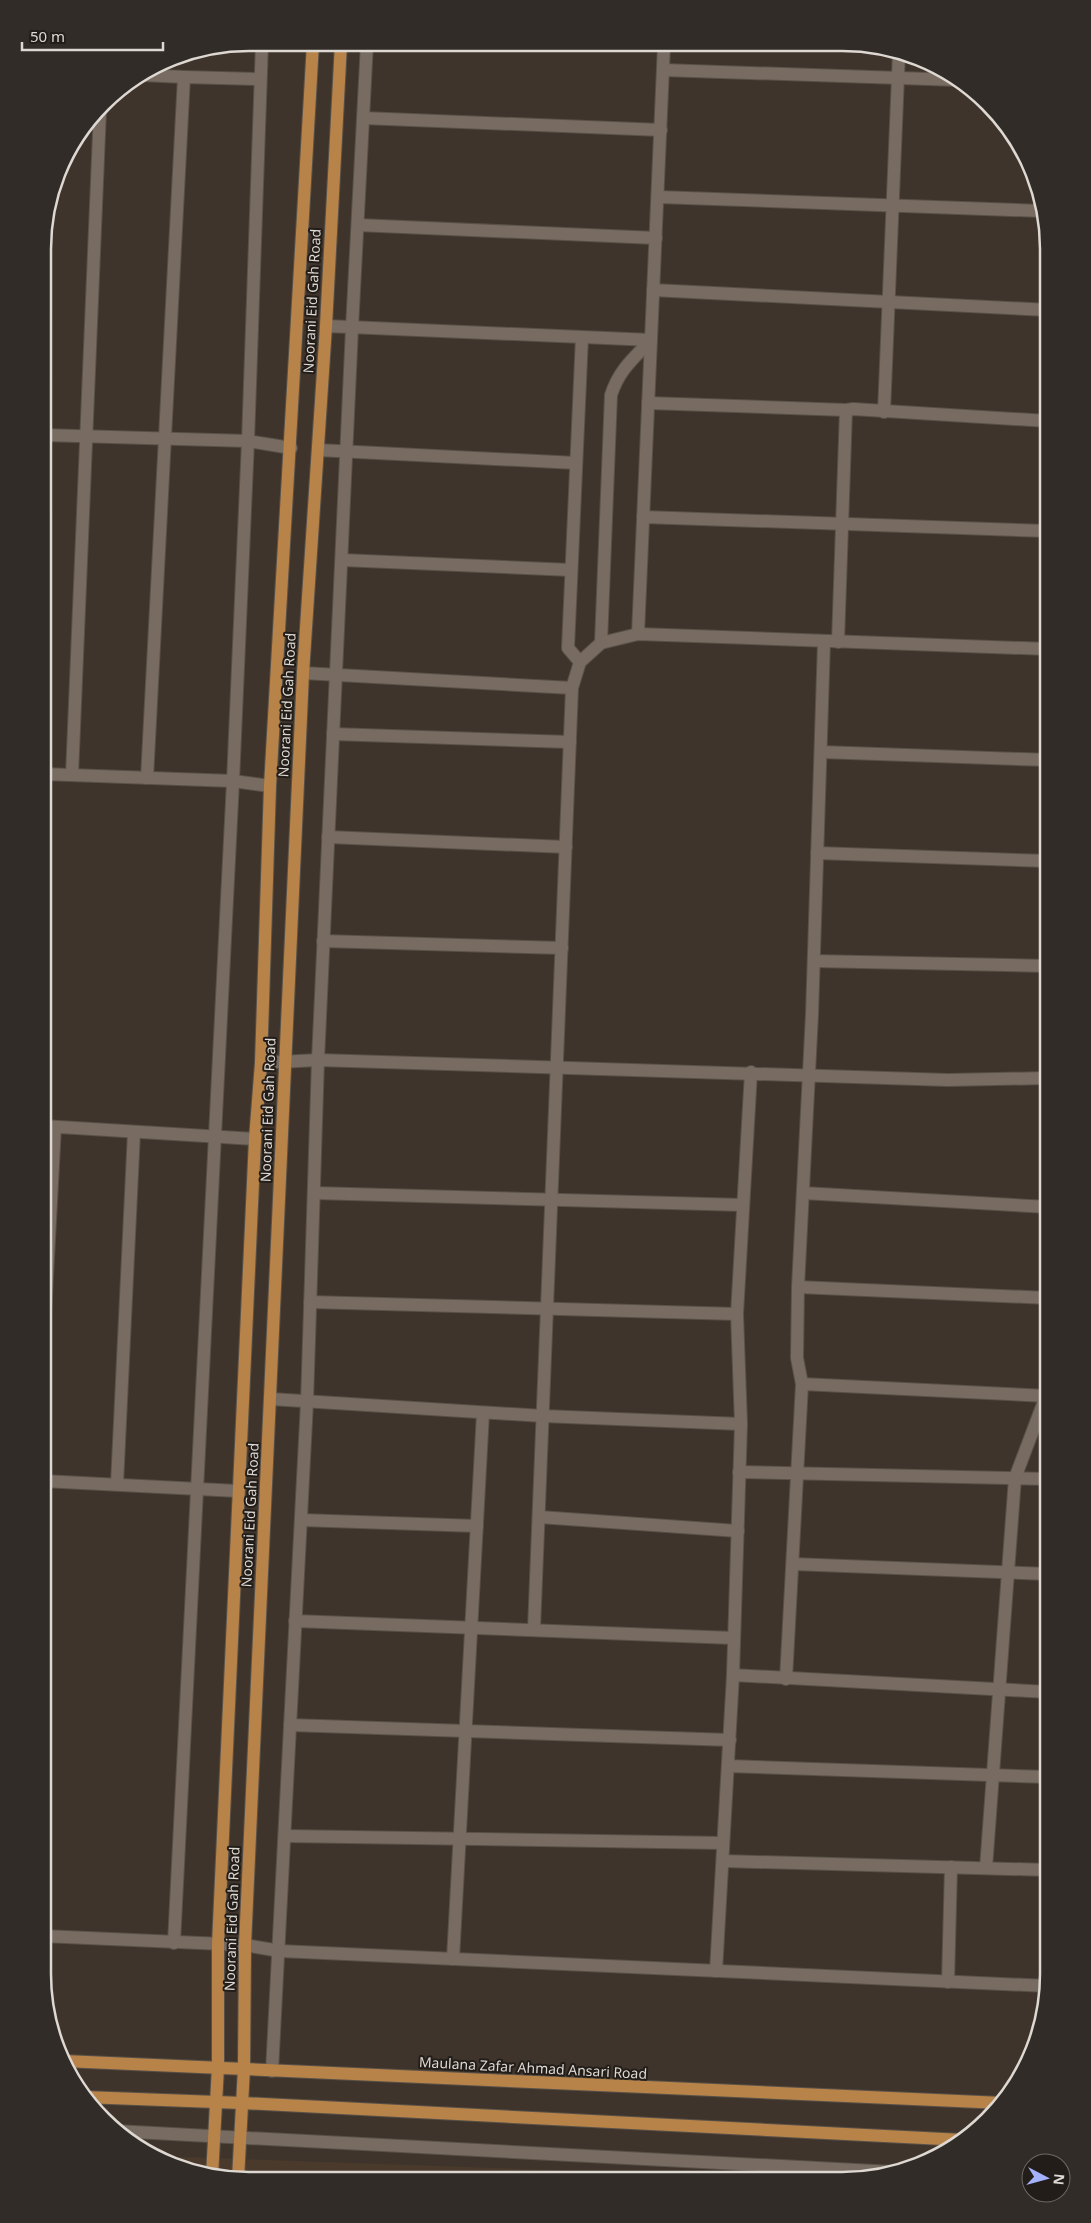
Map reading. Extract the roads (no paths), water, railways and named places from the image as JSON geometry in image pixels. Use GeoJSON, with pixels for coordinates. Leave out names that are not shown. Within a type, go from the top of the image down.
{"type":"FeatureCollection","features":[{"type":"Feature","properties":{"kind":"main road","name":"Noorani Eid Gah Road"},"geometry":{"type":"LineString","coordinates":[[212,2168],[218,2067],[218,1945],[255,1139],[261,1062],[270,786],[313,51]]}},
{"type":"Feature","properties":{"kind":"main road","name":"Noorani Eid Gah Road"},"geometry":{"type":"LineString","coordinates":[[239,2171],[244,2068],[244,1945],[303,672],[326,326],[341,51]]}},
{"type":"Feature","properties":{"kind":"main road","name":"Maulana Zafar Ahmad Ansari Road"},"geometry":{"type":"LineString","coordinates":[[72,2061],[992,2103]]}},
{"type":"Feature","properties":{"kind":"main road"},"geometry":{"type":"LineString","coordinates":[[95,2097],[242,2103],[950,2139]]}},
{"type":"Feature","properties":{"kind":"street"},"geometry":{"type":"LineString","coordinates":[[174,1943],[233,781],[248,442],[262,51]]}},
{"type":"Feature","properties":{"kind":"street"},"geometry":{"type":"LineString","coordinates":[[272,2071],[280,1951],[307,1402],[323,941],[352,328],[367,51]]}},
{"type":"Feature","properties":{"kind":"street"},"geometry":{"type":"LineString","coordinates":[[638,634],[664,51]]}},
{"type":"Feature","properties":{"kind":"street"},"geometry":{"type":"LineString","coordinates":[[884,412],[899,60]]}},
{"type":"Feature","properties":{"kind":"street"},"geometry":{"type":"LineString","coordinates":[[663,70],[943,80]]}},
{"type":"Feature","properties":{"kind":"street"},"geometry":{"type":"LineString","coordinates":[[155,76],[260,80]]}},
{"type":"Feature","properties":{"kind":"street"},"geometry":{"type":"LineString","coordinates":[[147,778],[184,77]]}},
{"type":"Feature","properties":{"kind":"street"},"geometry":{"type":"LineString","coordinates":[[363,118],[660,130]]}},
{"type":"Feature","properties":{"kind":"street"},"geometry":{"type":"LineString","coordinates":[[72,775],[100,120]]}},
{"type":"Feature","properties":{"kind":"street"},"geometry":{"type":"LineString","coordinates":[[658,197],[1036,211]]}},
{"type":"Feature","properties":{"kind":"street"},"geometry":{"type":"LineString","coordinates":[[358,225],[656,238]]}},
{"type":"Feature","properties":{"kind":"street"},"geometry":{"type":"LineString","coordinates":[[653,290],[1040,310]]}},
{"type":"Feature","properties":{"kind":"street"},"geometry":{"type":"LineString","coordinates":[[326,326],[651,340]]}},
{"type":"Feature","properties":{"kind":"street"},"geometry":{"type":"LineString","coordinates":[[580,662],[568,648],[582,338]]}},
{"type":"Feature","properties":{"kind":"street"},"geometry":{"type":"LineString","coordinates":[[601,643],[611,395],[616,380],[624,368],[651,340]]}},
{"type":"Feature","properties":{"kind":"street"},"geometry":{"type":"LineString","coordinates":[[648,403],[853,409],[1040,421]]}},
{"type":"Feature","properties":{"kind":"street"},"geometry":{"type":"LineString","coordinates":[[838,642],[846,410]]}},
{"type":"Feature","properties":{"kind":"street"},"geometry":{"type":"LineString","coordinates":[[51,435],[248,442],[291,448]]}},
{"type":"Feature","properties":{"kind":"street"},"geometry":{"type":"LineString","coordinates":[[318,450],[576,463]]}},
{"type":"Feature","properties":{"kind":"street"},"geometry":{"type":"LineString","coordinates":[[643,517],[1040,531]]}},
{"type":"Feature","properties":{"kind":"street"},"geometry":{"type":"LineString","coordinates":[[342,560],[571,570]]}},
{"type":"Feature","properties":{"kind":"street"},"geometry":{"type":"LineString","coordinates":[[534,1629],[572,688],[580,662],[601,643],[638,634],[1040,649]]}},
{"type":"Feature","properties":{"kind":"street"},"geometry":{"type":"LineString","coordinates":[[786,1679],[802,1384],[797,1358],[798,1286],[810,1076],[824,642]]}},
{"type":"Feature","properties":{"kind":"street"},"geometry":{"type":"LineString","coordinates":[[303,672],[572,688]]}},
{"type":"Feature","properties":{"kind":"street"},"geometry":{"type":"LineString","coordinates":[[333,734],[570,742]]}},
{"type":"Feature","properties":{"kind":"street"},"geometry":{"type":"LineString","coordinates":[[820,752],[1040,760]]}},
{"type":"Feature","properties":{"kind":"street"},"geometry":{"type":"LineString","coordinates":[[51,774],[233,781],[270,786]]}},
{"type":"Feature","properties":{"kind":"street"},"geometry":{"type":"LineString","coordinates":[[328,837],[566,847]]}},
{"type":"Feature","properties":{"kind":"street"},"geometry":{"type":"LineString","coordinates":[[817,852],[1040,861]]}},
{"type":"Feature","properties":{"kind":"street"},"geometry":{"type":"LineString","coordinates":[[323,941],[562,948]]}},
{"type":"Feature","properties":{"kind":"street"},"geometry":{"type":"LineString","coordinates":[[814,961],[1040,966]]}},
{"type":"Feature","properties":{"kind":"street"},"geometry":{"type":"LineString","coordinates":[[261,1062],[318,1060],[751,1072],[810,1076],[948,1080],[1040,1078]]}},
{"type":"Feature","properties":{"kind":"street"},"geometry":{"type":"LineString","coordinates":[[716,1972],[733,1675],[742,1424],[737,1314],[751,1072]]}},
{"type":"Feature","properties":{"kind":"street"},"geometry":{"type":"LineString","coordinates":[[51,1127],[255,1139]]}},
{"type":"Feature","properties":{"kind":"street"},"geometry":{"type":"LineString","coordinates":[[117,1484],[134,1132]]}},
{"type":"Feature","properties":{"kind":"street"},"geometry":{"type":"LineString","coordinates":[[314,1193],[743,1205]]}},
{"type":"Feature","properties":{"kind":"street"},"geometry":{"type":"LineString","coordinates":[[803,1193],[1040,1207]]}},
{"type":"Feature","properties":{"kind":"street"},"geometry":{"type":"LineString","coordinates":[[798,1286],[1040,1298]]}},
{"type":"Feature","properties":{"kind":"street"},"geometry":{"type":"LineString","coordinates":[[310,1302],[737,1314]]}},
{"type":"Feature","properties":{"kind":"street"},"geometry":{"type":"LineString","coordinates":[[802,1384],[1040,1396]]}},
{"type":"Feature","properties":{"kind":"street"},"geometry":{"type":"LineString","coordinates":[[270,1399],[543,1416],[742,1424]]}},
{"type":"Feature","properties":{"kind":"street"},"geometry":{"type":"LineString","coordinates":[[453,1959],[483,1412]]}},
{"type":"Feature","properties":{"kind":"street"},"geometry":{"type":"LineString","coordinates":[[986,1868],[1015,1478],[1040,1414]]}},
{"type":"Feature","properties":{"kind":"street"},"geometry":{"type":"LineString","coordinates":[[739,1472],[1040,1479]]}},
{"type":"Feature","properties":{"kind":"street"},"geometry":{"type":"LineString","coordinates":[[51,1481],[238,1491]]}},
{"type":"Feature","properties":{"kind":"street"},"geometry":{"type":"LineString","coordinates":[[539,1518],[738,1531]]}},
{"type":"Feature","properties":{"kind":"street"},"geometry":{"type":"LineString","coordinates":[[301,1520],[477,1526]]}},
{"type":"Feature","properties":{"kind":"street"},"geometry":{"type":"LineString","coordinates":[[793,1564],[1040,1574]]}},
{"type":"Feature","properties":{"kind":"street"},"geometry":{"type":"LineString","coordinates":[[295,1621],[733,1638]]}},
{"type":"Feature","properties":{"kind":"street"},"geometry":{"type":"LineString","coordinates":[[733,1675],[1040,1692]]}},
{"type":"Feature","properties":{"kind":"street"},"geometry":{"type":"LineString","coordinates":[[290,1725],[730,1740]]}},
{"type":"Feature","properties":{"kind":"street"},"geometry":{"type":"LineString","coordinates":[[728,1766],[1040,1777]]}},
{"type":"Feature","properties":{"kind":"street"},"geometry":{"type":"LineString","coordinates":[[285,1836],[723,1843]]}},
{"type":"Feature","properties":{"kind":"street"},"geometry":{"type":"LineString","coordinates":[[722,1861],[1040,1870]]}},
{"type":"Feature","properties":{"kind":"street"},"geometry":{"type":"LineString","coordinates":[[948,1982],[951,1867]]}},
{"type":"Feature","properties":{"kind":"street"},"geometry":{"type":"LineString","coordinates":[[51,1936],[244,1945],[280,1951],[1039,1986]]}},
{"type":"Feature","properties":{"kind":"street"},"geometry":{"type":"LineString","coordinates":[[130,2132],[863,2170]]}}]}
